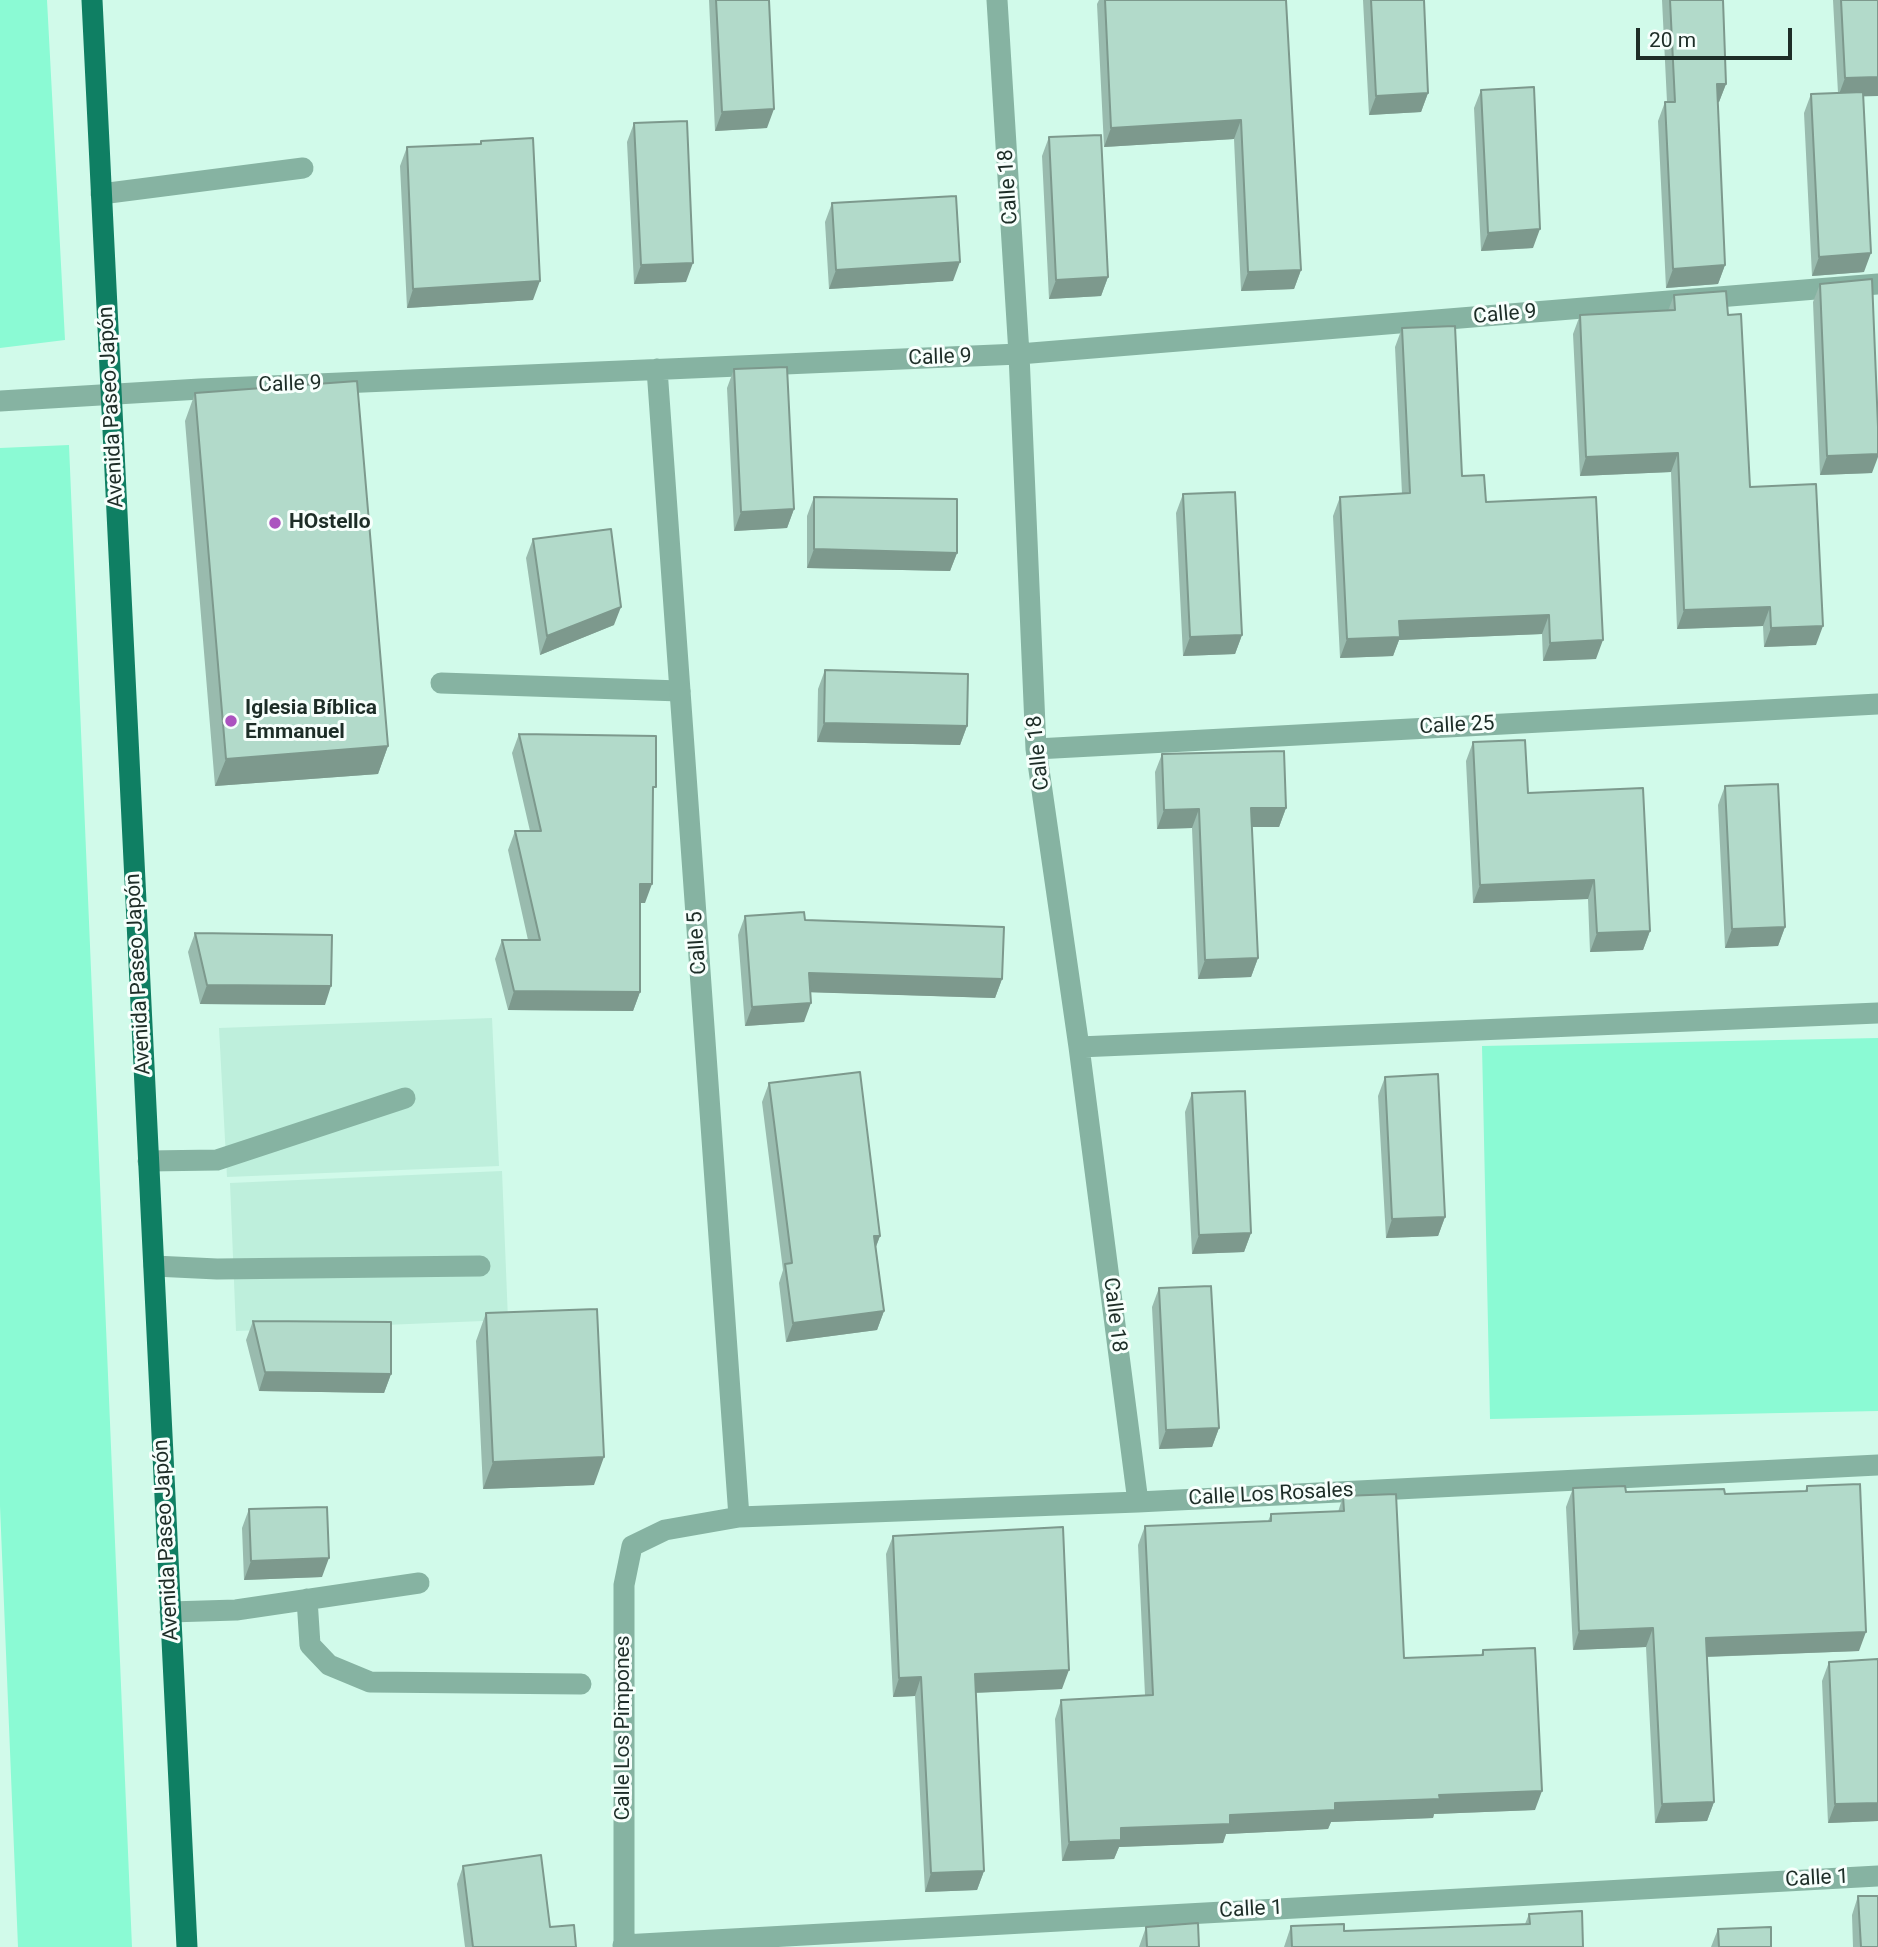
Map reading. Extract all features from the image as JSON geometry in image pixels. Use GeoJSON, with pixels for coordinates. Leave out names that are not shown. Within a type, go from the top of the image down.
{"type":"FeatureCollection","features":[{"type":"Feature","properties":{"kind":"main road","name":"Avenida Paseo Japón"},"geometry":{"type":"LineString","coordinates":[[92,0],[187,1947]]}},
{"type":"Feature","properties":{"kind":"street","name":"Calle 18"},"geometry":{"type":"LineString","coordinates":[[997,0],[1019,354],[1036,749],[1079,1046],[1139,1502]]}},
{"type":"Feature","properties":{"kind":"street"},"geometry":{"type":"LineString","coordinates":[[101,194],[303,168]]}},
{"type":"Feature","properties":{"kind":"street","name":"Calle 9"},"geometry":{"type":"LineString","coordinates":[[0,401],[1019,354],[1878,284]]}},
{"type":"Feature","properties":{"kind":"street","name":"Calle 5"},"geometry":{"type":"LineString","coordinates":[[657,369],[739,1517]]}},
{"type":"Feature","properties":{"kind":"street"},"geometry":{"type":"LineString","coordinates":[[441,683],[680,691]]}},
{"type":"Feature","properties":{"kind":"street","name":"Calle 25"},"geometry":{"type":"LineString","coordinates":[[1036,749],[1878,704]]}},
{"type":"Feature","properties":{"kind":"street"},"geometry":{"type":"LineString","coordinates":[[1079,1046],[1878,1013]]}},
{"type":"Feature","properties":{"kind":"street"},"geometry":{"type":"LineString","coordinates":[[148,1161],[217,1160],[405,1098]]}},
{"type":"Feature","properties":{"kind":"street"},"geometry":{"type":"LineString","coordinates":[[153,1266],[217,1269],[480,1266]]}},
{"type":"Feature","properties":{"kind":"street","name":"Calle Los Rosales"},"geometry":{"type":"LineString","coordinates":[[664,1530],[739,1517],[1139,1502],[1878,1465]]}},
{"type":"Feature","properties":{"kind":"street","name":"Calle Los Pimpones"},"geometry":{"type":"LineString","coordinates":[[624,1946],[624,1585],[632,1546],[664,1530]]}},
{"type":"Feature","properties":{"kind":"street"},"geometry":{"type":"LineString","coordinates":[[170,1612],[236,1609],[419,1583]]}},
{"type":"Feature","properties":{"kind":"street"},"geometry":{"type":"LineString","coordinates":[[307,1599],[310,1645],[329,1665],[370,1682],[580,1684]]}},
{"type":"Feature","properties":{"kind":"street","name":"Calle 1"},"geometry":{"type":"LineString","coordinates":[[624,1946],[1878,1876]]}},
{"type":"Feature","properties":{"kind":"shaded area"},"geometry":{"type":"Polygon","coordinates":[[[492,1018],[499,1166],[227,1177],[219,1028],[492,1018]]]}},
{"type":"Feature","properties":{"kind":"shaded area"},"geometry":{"type":"Polygon","coordinates":[[[502,1171],[508,1320],[236,1331],[230,1183],[502,1171]]]}},
{"type":"Feature","properties":{"kind":"green space"},"geometry":{"type":"Polygon","coordinates":[[[0,0],[47,0],[65,340],[0,348],[0,0]]]}},
{"type":"Feature","properties":{"kind":"green space"},"geometry":{"type":"Polygon","coordinates":[[[69,445],[132,1947],[18,1947],[0,1506],[0,448],[69,445]]]}},
{"type":"Feature","properties":{"kind":"green space"},"geometry":{"type":"Polygon","coordinates":[[[1878,1038],[1878,1411],[1490,1419],[1482,1046],[1878,1038]]]}},
{"type":"Feature","properties":{"kind":"building"},"geometry":{"type":"Polygon","coordinates":[[[716,0],[769,0],[774,109],[722,112],[716,0]]]}},
{"type":"Feature","properties":{"kind":"building"},"geometry":{"type":"Polygon","coordinates":[[[1105,0],[1286,0],[1301,270],[1248,272],[1241,120],[1111,128],[1105,0]]]}},
{"type":"Feature","properties":{"kind":"building"},"geometry":{"type":"Polygon","coordinates":[[[1371,0],[1424,0],[1428,93],[1376,96],[1371,0]]]}},
{"type":"Feature","properties":{"kind":"building"},"geometry":{"type":"Polygon","coordinates":[[[1670,0],[1723,0],[1726,84],[1717,84],[1725,265],[1673,269],[1665,102],[1675,102],[1670,0]]]}},
{"type":"Feature","properties":{"kind":"building"},"geometry":{"type":"Polygon","coordinates":[[[1841,0],[1878,0],[1878,77],[1845,78],[1841,0]]]}},
{"type":"Feature","properties":{"kind":"building"},"geometry":{"type":"Polygon","coordinates":[[[1534,87],[1540,229],[1488,233],[1481,90],[1534,87]]]}},
{"type":"Feature","properties":{"kind":"building"},"geometry":{"type":"Polygon","coordinates":[[[1863,92],[1871,253],[1819,257],[1811,94],[1863,92]]]}},
{"type":"Feature","properties":{"kind":"building"},"geometry":{"type":"Polygon","coordinates":[[[687,121],[693,263],[641,265],[634,123],[687,121]]]}},
{"type":"Feature","properties":{"kind":"building"},"geometry":{"type":"Polygon","coordinates":[[[1101,135],[1108,277],[1056,280],[1049,137],[1101,135]]]}},
{"type":"Feature","properties":{"kind":"building"},"geometry":{"type":"Polygon","coordinates":[[[533,138],[540,281],[413,289],[407,147],[481,144],[481,141],[533,138]]]}},
{"type":"Feature","properties":{"kind":"building"},"geometry":{"type":"Polygon","coordinates":[[[956,196],[960,262],[836,270],[832,203],[956,196]]]}},
{"type":"Feature","properties":{"kind":"building"},"geometry":{"type":"Polygon","coordinates":[[[1872,279],[1878,454],[1827,456],[1820,284],[1872,279]]]}},
{"type":"Feature","properties":{"kind":"building"},"geometry":{"type":"Polygon","coordinates":[[[1726,291],[1728,315],[1741,314],[1750,487],[1816,484],[1823,626],[1771,628],[1770,607],[1684,610],[1678,453],[1586,457],[1580,315],[1675,310],[1674,295],[1726,291]]]}},
{"type":"Feature","properties":{"kind":"building"},"geometry":{"type":"Polygon","coordinates":[[[1455,326],[1462,476],[1484,475],[1486,502],[1596,497],[1603,640],[1550,643],[1549,615],[1399,621],[1400,637],[1347,639],[1340,497],[1410,493],[1402,328],[1455,326]]]}},
{"type":"Feature","properties":{"kind":"building"},"geometry":{"type":"Polygon","coordinates":[[[787,367],[794,509],[741,512],[734,369],[787,367]]]}},
{"type":"Feature","properties":{"kind":"building"},"geometry":{"type":"Polygon","coordinates":[[[357,381],[388,746],[226,759],[195,393],[357,381]]]}},
{"type":"Feature","properties":{"kind":"building"},"geometry":{"type":"Polygon","coordinates":[[[1235,492],[1242,635],[1190,637],[1183,494],[1235,492]]]}},
{"type":"Feature","properties":{"kind":"building"},"geometry":{"type":"Polygon","coordinates":[[[814,497],[957,499],[957,553],[814,549],[814,497]]]}},
{"type":"Feature","properties":{"kind":"building"},"geometry":{"type":"Polygon","coordinates":[[[611,529],[621,607],[547,636],[533,539],[611,529]]]}},
{"type":"Feature","properties":{"kind":"building"},"geometry":{"type":"Polygon","coordinates":[[[825,670],[968,674],[967,726],[824,723],[825,670]]]}},
{"type":"Feature","properties":{"kind":"building"},"geometry":{"type":"Polygon","coordinates":[[[519,734],[656,736],[652,884],[640,884],[640,992],[514,991],[502,940],[540,940],[515,831],[541,831],[519,734]]]}},
{"type":"Feature","properties":{"kind":"building"},"geometry":{"type":"Polygon","coordinates":[[[1525,740],[1528,793],[1643,788],[1650,931],[1597,933],[1594,880],[1480,885],[1473,742],[1525,740]]]}},
{"type":"Feature","properties":{"kind":"building"},"geometry":{"type":"Polygon","coordinates":[[[1284,751],[1286,808],[1251,808],[1258,958],[1205,960],[1199,809],[1164,810],[1162,754],[1284,751]]]}},
{"type":"Feature","properties":{"kind":"building"},"geometry":{"type":"Polygon","coordinates":[[[1778,784],[1785,927],[1732,929],[1725,786],[1778,784]]]}},
{"type":"Feature","properties":{"kind":"building"},"geometry":{"type":"Polygon","coordinates":[[[804,912],[805,920],[1004,927],[1002,979],[809,973],[811,1003],[752,1007],[745,916],[804,912]]]}},
{"type":"Feature","properties":{"kind":"building"},"geometry":{"type":"Polygon","coordinates":[[[195,933],[332,935],[331,986],[207,985],[195,933]]]}},
{"type":"Feature","properties":{"kind":"building"},"geometry":{"type":"Polygon","coordinates":[[[860,1072],[880,1236],[874,1236],[884,1311],[793,1323],[785,1264],[792,1263],[769,1083],[860,1072]]]}},
{"type":"Feature","properties":{"kind":"building"},"geometry":{"type":"Polygon","coordinates":[[[1438,1074],[1445,1217],[1392,1219],[1385,1077],[1438,1074]]]}},
{"type":"Feature","properties":{"kind":"building"},"geometry":{"type":"Polygon","coordinates":[[[1245,1091],[1251,1233],[1199,1235],[1192,1093],[1245,1091]]]}},
{"type":"Feature","properties":{"kind":"building"},"geometry":{"type":"Polygon","coordinates":[[[1211,1286],[1219,1428],[1166,1430],[1159,1288],[1211,1286]]]}},
{"type":"Feature","properties":{"kind":"building"},"geometry":{"type":"Polygon","coordinates":[[[597,1309],[604,1457],[493,1462],[486,1313],[597,1309]]]}},
{"type":"Feature","properties":{"kind":"building"},"geometry":{"type":"Polygon","coordinates":[[[253,1321],[391,1322],[391,1374],[265,1372],[253,1321]]]}},
{"type":"Feature","properties":{"kind":"building"},"geometry":{"type":"Polygon","coordinates":[[[1860,1484],[1866,1632],[1706,1638],[1714,1802],[1662,1804],[1653,1628],[1579,1631],[1573,1488],[1625,1486],[1626,1492],[1724,1489],[1725,1494],[1807,1491],[1807,1486],[1860,1484]]]}},
{"type":"Feature","properties":{"kind":"building"},"geometry":{"type":"Polygon","coordinates":[[[1396,1494],[1404,1658],[1483,1655],[1483,1650],[1535,1648],[1542,1791],[1335,1803],[1335,1810],[1230,1815],[1230,1824],[1121,1828],[1121,1840],[1069,1842],[1061,1700],[1153,1695],[1145,1526],[1271,1521],[1271,1514],[1344,1511],[1343,1496],[1396,1494]]]}},
{"type":"Feature","properties":{"kind":"building"},"geometry":{"type":"Polygon","coordinates":[[[327,1507],[329,1558],[251,1561],[249,1509],[327,1507]]]}},
{"type":"Feature","properties":{"kind":"building"},"geometry":{"type":"Polygon","coordinates":[[[1063,1527],[1069,1670],[975,1674],[984,1871],[931,1873],[921,1677],[899,1678],[893,1536],[1063,1527]]]}},
{"type":"Feature","properties":{"kind":"building"},"geometry":{"type":"Polygon","coordinates":[[[1878,1659],[1878,1803],[1835,1804],[1829,1662],[1878,1659]]]}},
{"type":"Feature","properties":{"kind":"building"},"geometry":{"type":"Polygon","coordinates":[[[541,1855],[550,1927],[574,1925],[576,1947],[473,1947],[463,1866],[541,1855]]]}},
{"type":"Feature","properties":{"kind":"building"},"geometry":{"type":"Polygon","coordinates":[[[1858,1896],[1878,1896],[1878,1947],[1861,1947],[1858,1896]]]}},
{"type":"Feature","properties":{"kind":"building"},"geometry":{"type":"Polygon","coordinates":[[[1582,1911],[1583,1947],[1292,1947],[1291,1926],[1344,1924],[1344,1931],[1530,1924],[1529,1914],[1582,1911]]]}},
{"type":"Feature","properties":{"kind":"building"},"geometry":{"type":"Polygon","coordinates":[[[1198,1923],[1199,1947],[1147,1947],[1146,1927],[1198,1923]]]}},
{"type":"Feature","properties":{"kind":"building"},"geometry":{"type":"Polygon","coordinates":[[[1771,1927],[1771,1947],[1719,1947],[1718,1929],[1771,1927]]]}},
{"type":"Feature","properties":{"kind":"place","name":"HOstello"},"geometry":{"type":"Point","coordinates":[275,523]}},
{"type":"Feature","properties":{"kind":"place","name":"Iglesia Bíblica Emmanuel"},"geometry":{"type":"Point","coordinates":[231,721]}}]}
